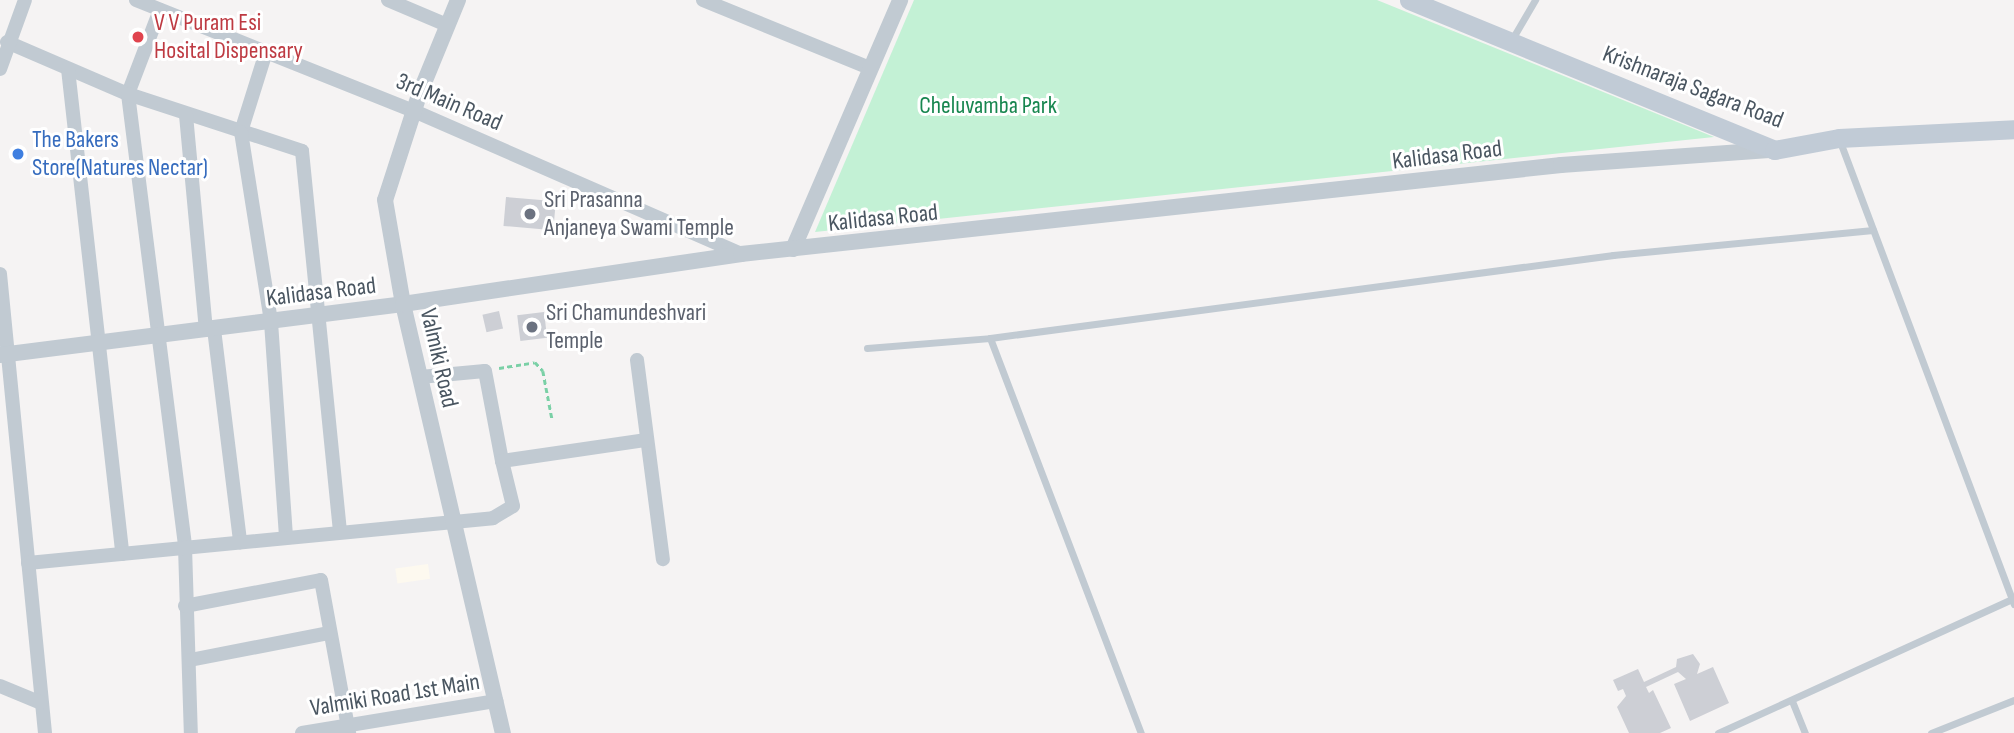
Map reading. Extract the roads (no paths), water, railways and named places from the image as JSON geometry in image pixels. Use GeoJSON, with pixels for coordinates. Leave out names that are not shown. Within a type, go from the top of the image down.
{"type":"FeatureCollection","features":[{"type":"Feature","properties":{"kind":"main road","name":"Krishnaraja Sagara Road"},"geometry":{"type":"LineString","coordinates":[[1409,0],[1774,150],[1839,138],[2014,129]]}},
{"type":"Feature","properties":{"kind":"street"},"geometry":{"type":"LineString","coordinates":[[0,69],[7,43],[25,0]]}},
{"type":"Feature","properties":{"kind":"street","name":"3rd Main Road"},"geometry":{"type":"LineString","coordinates":[[136,0],[414,111],[741,254]]}},
{"type":"Feature","properties":{"kind":"street"},"geometry":{"type":"LineString","coordinates":[[388,0],[447,25]]}},
{"type":"Feature","properties":{"kind":"street","name":"Valmiki Road"},"geometry":{"type":"LineString","coordinates":[[458,0],[414,111],[385,200],[403,304],[503,733]]}},
{"type":"Feature","properties":{"kind":"street"},"geometry":{"type":"LineString","coordinates":[[703,0],[870,68]]}},
{"type":"Feature","properties":{"kind":"street"},"geometry":{"type":"LineString","coordinates":[[793,249],[900,0]]}},
{"type":"Feature","properties":{"kind":"street"},"geometry":{"type":"LineString","coordinates":[[160,9],[128,94],[156,336],[185,547],[191,733]]}},
{"type":"Feature","properties":{"kind":"street"},"geometry":{"type":"LineString","coordinates":[[7,43],[128,94],[302,151],[340,531]]}},
{"type":"Feature","properties":{"kind":"street"},"geometry":{"type":"LineString","coordinates":[[266,52],[241,132],[271,322],[286,537]]}},
{"type":"Feature","properties":{"kind":"street"},"geometry":{"type":"LineString","coordinates":[[68,69],[122,554]]}},
{"type":"Feature","properties":{"kind":"street"},"geometry":{"type":"LineString","coordinates":[[186,115],[210,329],[240,542]]}},
{"type":"Feature","properties":{"kind":"street","name":"Kalidasa Road"},"geometry":{"type":"LineString","coordinates":[[4,354],[271,322],[741,254],[1561,165],[1774,150]]}},
{"type":"Feature","properties":{"kind":"street"},"geometry":{"type":"LineString","coordinates":[[0,274],[4,354],[45,733]]}},
{"type":"Feature","properties":{"kind":"street"},"geometry":{"type":"LineString","coordinates":[[637,360],[663,559]]}},
{"type":"Feature","properties":{"kind":"street"},"geometry":{"type":"LineString","coordinates":[[28,563],[493,517],[513,506],[485,370],[420,377]]}},
{"type":"Feature","properties":{"kind":"street"},"geometry":{"type":"LineString","coordinates":[[502,461],[646,440]]}},
{"type":"Feature","properties":{"kind":"street"},"geometry":{"type":"LineString","coordinates":[[185,607],[321,580],[348,729]]}},
{"type":"Feature","properties":{"kind":"street"},"geometry":{"type":"LineString","coordinates":[[190,660],[329,633]]}},
{"type":"Feature","properties":{"kind":"street"},"geometry":{"type":"LineString","coordinates":[[0,686],[41,703]]}},
{"type":"Feature","properties":{"kind":"street","name":"Valmiki Road 1st Main"},"geometry":{"type":"LineString","coordinates":[[302,733],[348,729],[496,701]]}},
{"type":"Feature","properties":{"kind":"lane"},"geometry":{"type":"LineString","coordinates":[[1510,42],[1535,0]]}},
{"type":"Feature","properties":{"kind":"lane"},"geometry":{"type":"LineString","coordinates":[[1718,733],[2013,601],[1839,138]]}},
{"type":"Feature","properties":{"kind":"lane"},"geometry":{"type":"LineString","coordinates":[[867,348],[990,338],[1613,255],[1874,230]]}},
{"type":"Feature","properties":{"kind":"lane"},"geometry":{"type":"LineString","coordinates":[[990,338],[1141,733]]}},
{"type":"Feature","properties":{"kind":"lane"},"geometry":{"type":"LineString","coordinates":[[1931,733],[2014,700]]}},
{"type":"Feature","properties":{"kind":"lane"},"geometry":{"type":"LineString","coordinates":[[1792,701],[1805,733]]}},
{"type":"Feature","properties":{"kind":"place","name":"V V Puram Esi Hosital Dispensary"},"geometry":{"type":"Point","coordinates":[138,37]}},
{"type":"Feature","properties":{"kind":"place","name":"The Bakers Store(Natures Nectar)"},"geometry":{"type":"Point","coordinates":[18,154]}},
{"type":"Feature","properties":{"kind":"place","name":"Sri Prasanna Anjaneya Swami Temple"},"geometry":{"type":"Point","coordinates":[530,214]}},
{"type":"Feature","properties":{"kind":"place","name":"Sri Chamundeshvari Temple"},"geometry":{"type":"Point","coordinates":[532,327]}},
{"type":"Feature","properties":{"kind":"park label","name":"Cheluvamba Park"},"geometry":{"type":"Point","coordinates":[988,106]}}]}
